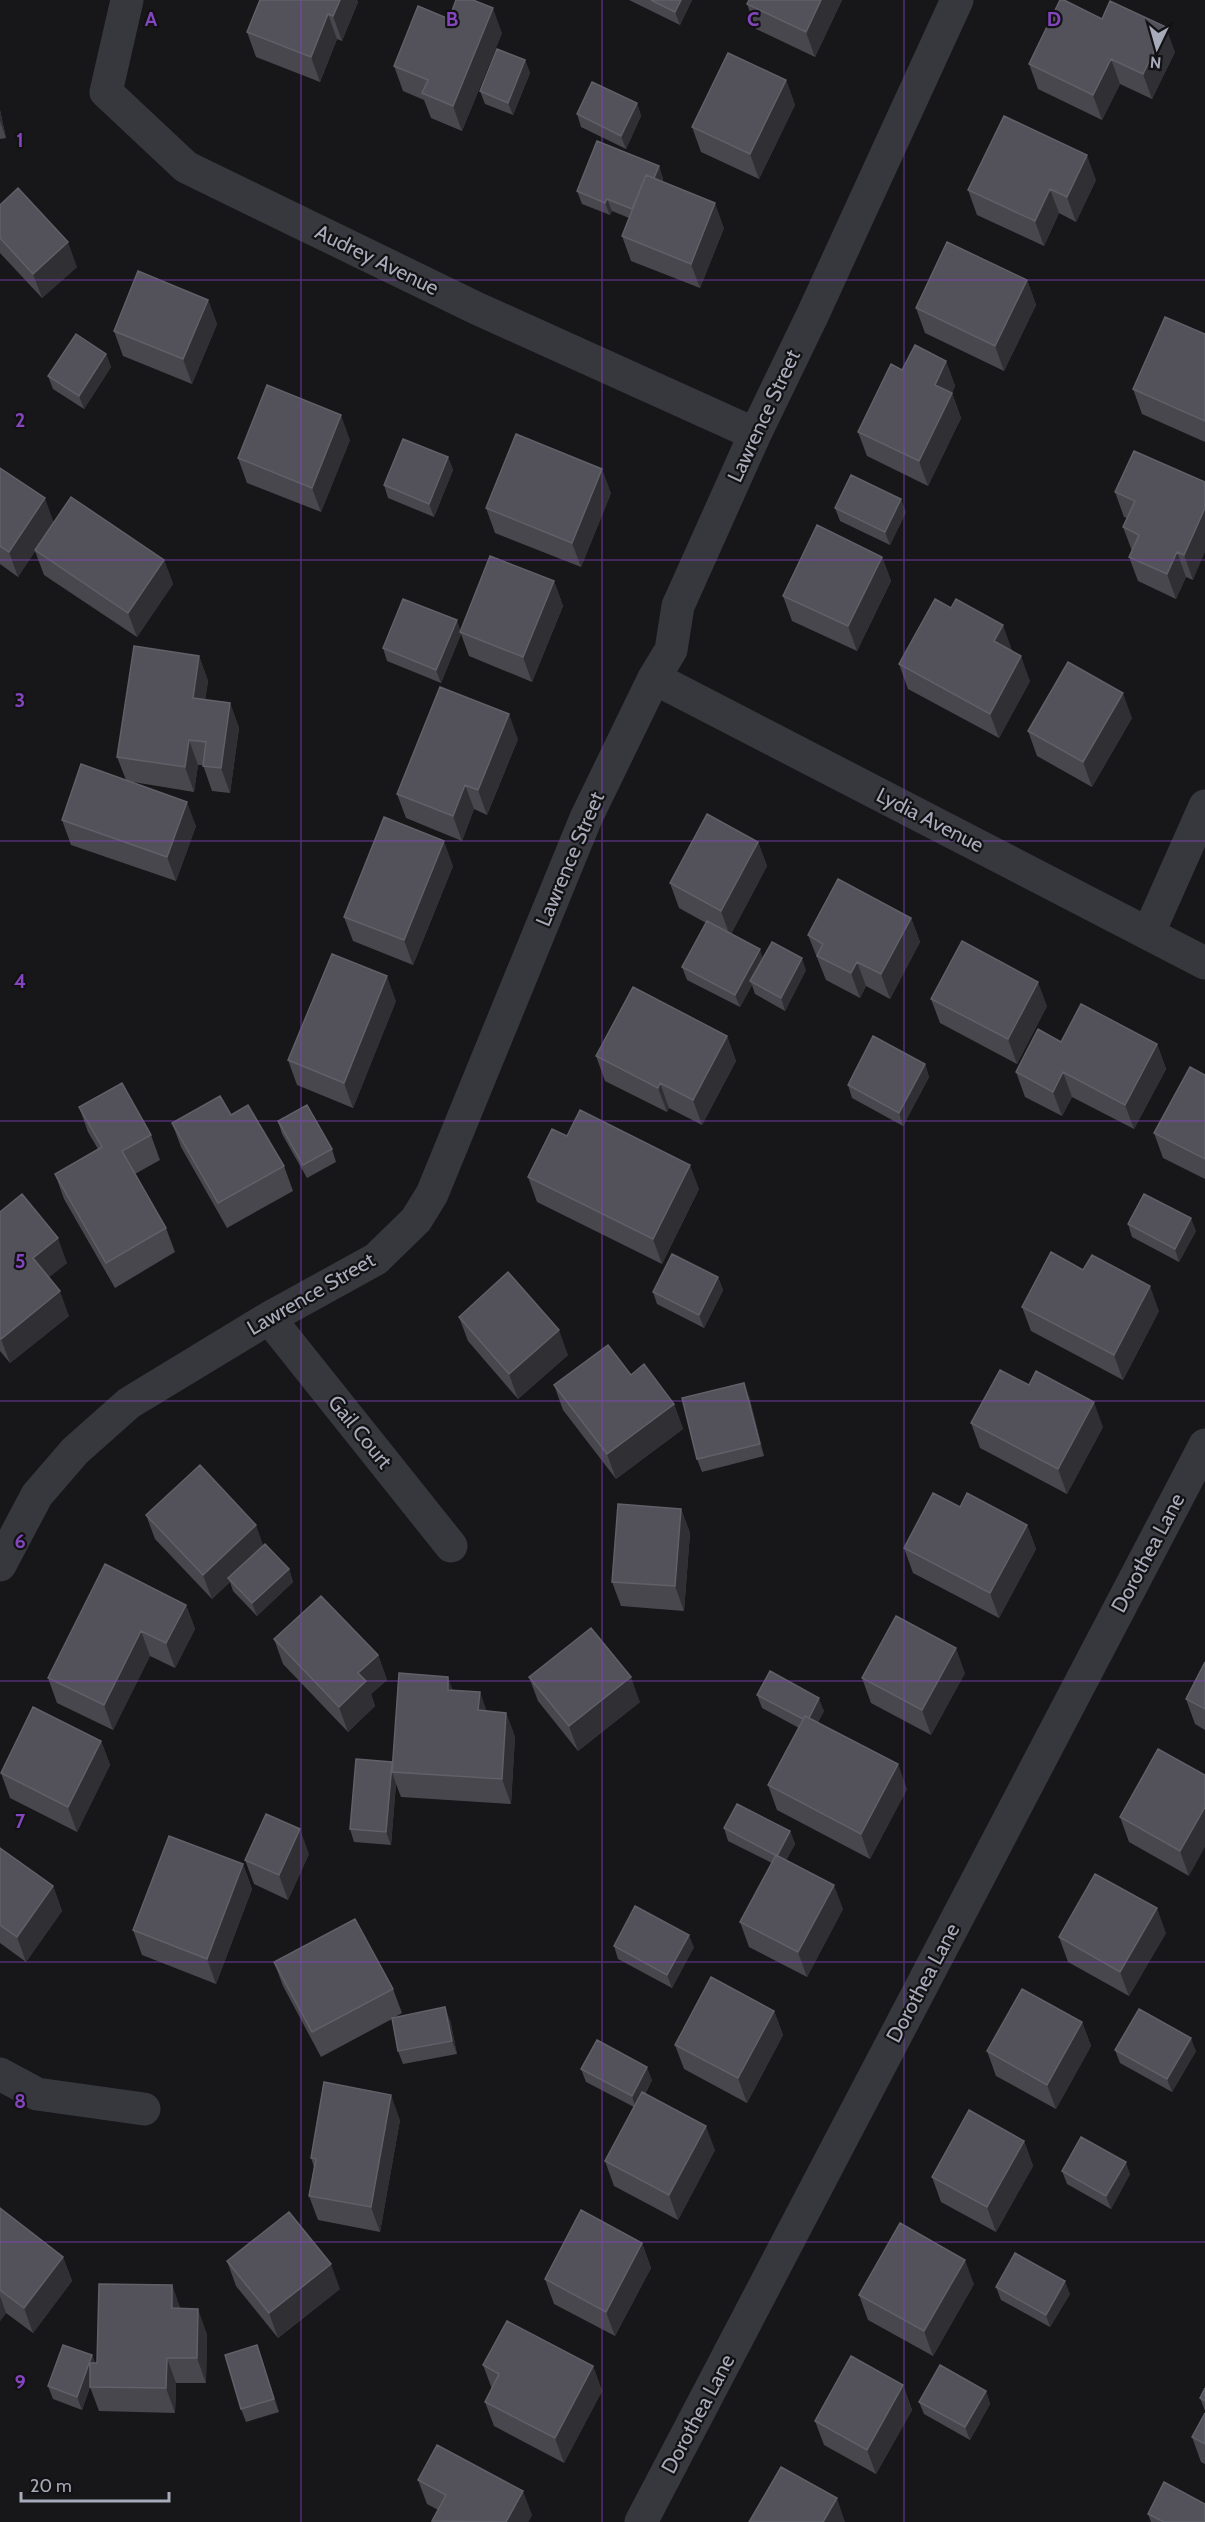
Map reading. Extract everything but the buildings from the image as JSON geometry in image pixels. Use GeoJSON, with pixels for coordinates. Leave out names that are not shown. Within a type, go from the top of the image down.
{"type":"FeatureCollection","features":[{"type":"Feature","properties":{"kind":"street","name":"Audrey Avenue"},"geometry":{"type":"LineString","coordinates":[[127,0],[106,92],[186,167],[476,308],[755,434]]}},
{"type":"Feature","properties":{"kind":"street","name":"Lawrence Street"},"geometry":{"type":"LineString","coordinates":[[0,1565],[37,1495],[75,1450],[129,1403],[269,1317],[376,1259],[416,1220],[432,1194],[586,818],[654,678],[671,650],[678,606],[755,434],[818,303],[957,0]]}},
{"type":"Feature","properties":{"kind":"street","name":"Lydia Avenue"},"geometry":{"type":"LineString","coordinates":[[654,678],[1149,932],[1205,963]]}},
{"type":"Feature","properties":{"kind":"street"},"geometry":{"type":"LineString","coordinates":[[1149,932],[1205,806]]}},
{"type":"Feature","properties":{"kind":"street","name":"Gail Court"},"geometry":{"type":"LineString","coordinates":[[269,1317],[451,1546]]}},
{"type":"Feature","properties":{"kind":"street","name":"Dorothea Lane"},"geometry":{"type":"LineString","coordinates":[[641,2522],[1205,1445]]}},
{"type":"Feature","properties":{"kind":"street"},"geometry":{"type":"LineString","coordinates":[[0,2074],[36,2094],[144,2109]]}}]}
